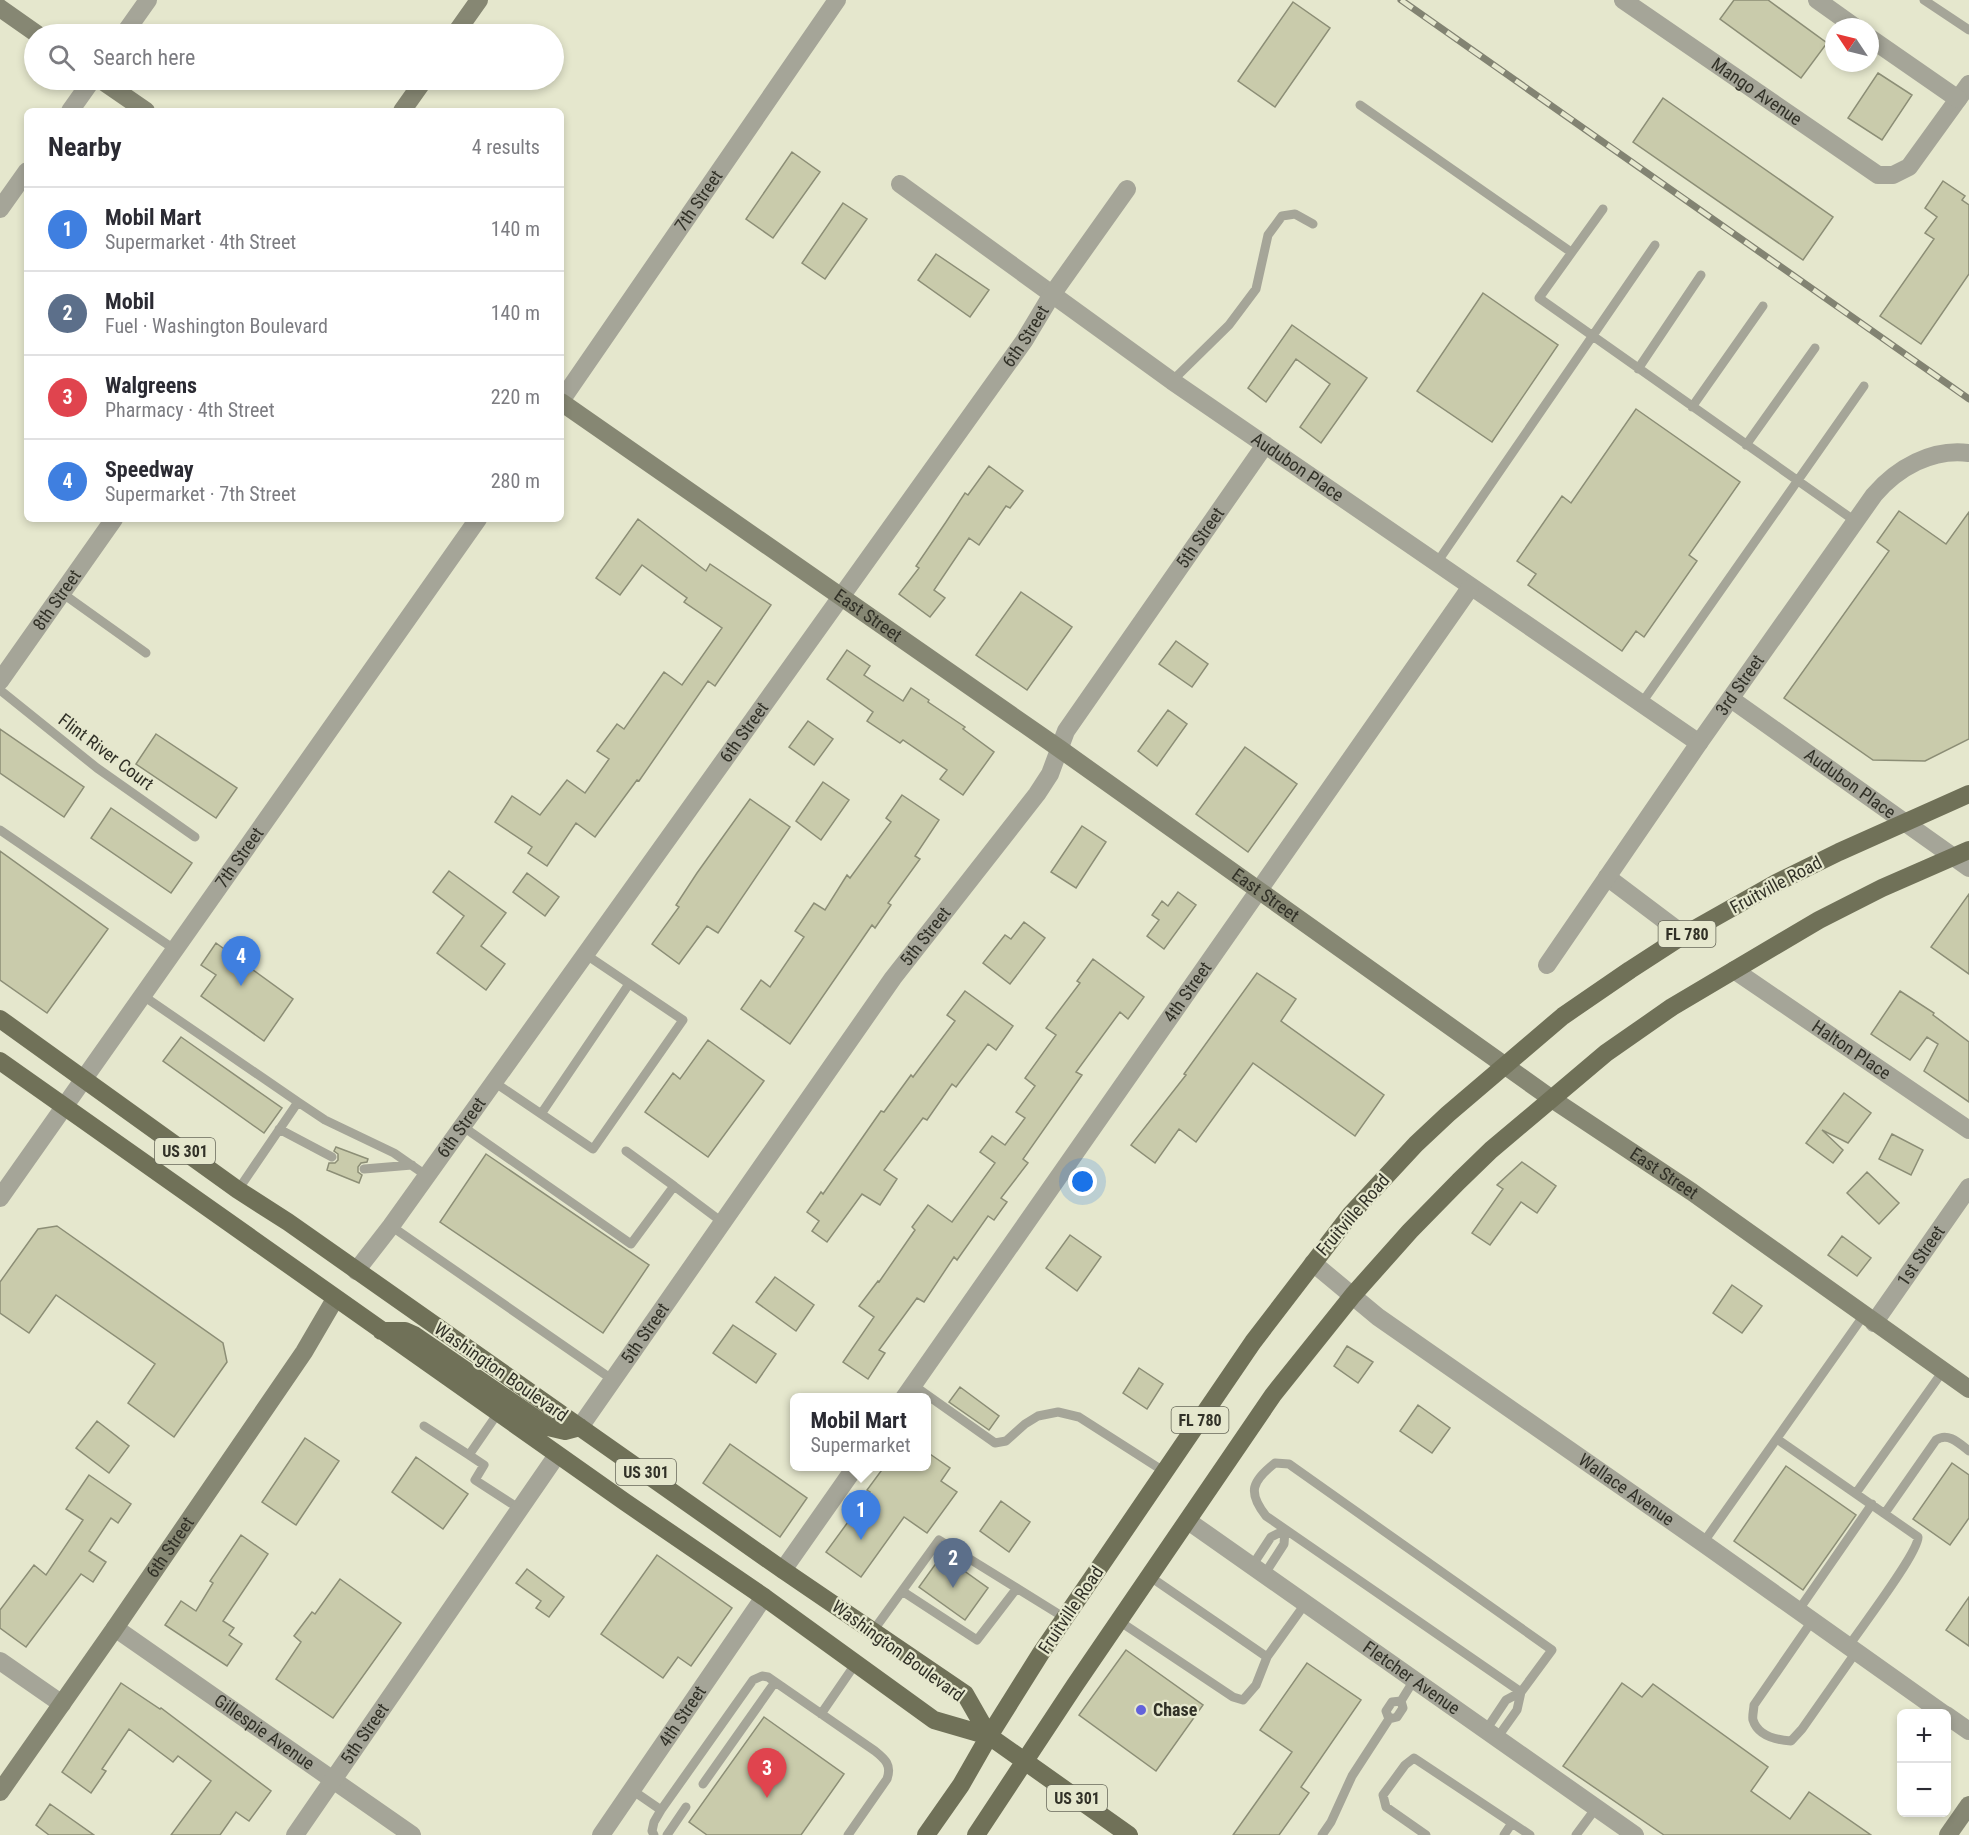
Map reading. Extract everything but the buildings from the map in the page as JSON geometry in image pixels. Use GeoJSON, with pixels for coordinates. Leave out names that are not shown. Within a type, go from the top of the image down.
{"type":"FeatureCollection","features":[{"type":"Feature","properties":{"kind":"main road","name":"Fruitville Road"},"geometry":{"type":"LineString","coordinates":[[926,1835],[961,1785],[988,1736],[1065,1618],[1253,1342],[1351,1215],[1416,1144],[1563,1016],[1684,935],[1776,883],[1969,794]]}},
{"type":"Feature","properties":{"kind":"main road","name":"FL 780"},"geometry":{"type":"LineString","coordinates":[[1025,1762],[1273,1395],[1353,1295],[1410,1231],[1459,1181],[1491,1150],[1606,1053],[1672,1007],[1819,920],[1881,888],[1961,853]]}},
{"type":"Feature","properties":{"kind":"main road","name":"Washington Boulevard"},"geometry":{"type":"LineString","coordinates":[[0,1019],[238,1190],[288,1222],[783,1570],[965,1694],[988,1736]]}},
{"type":"Feature","properties":{"kind":"main road","name":"Washington Boulevard"},"geometry":{"type":"LineString","coordinates":[[0,1061],[557,1455],[764,1597],[934,1720],[988,1736],[1130,1835]]}},
{"type":"Feature","properties":{"kind":"main road"},"geometry":{"type":"LineString","coordinates":[[381,1331],[405,1331],[414,1335],[548,1427],[565,1431],[580,1426]]}},
{"type":"Feature","properties":{"kind":"main road"},"geometry":{"type":"LineString","coordinates":[[976,1835],[1025,1762]]}},
{"type":"Feature","properties":{"kind":"street"},"geometry":{"type":"LineString","coordinates":[[131,24],[148,0]]}},
{"type":"Feature","properties":{"kind":"street"},"geometry":{"type":"LineString","coordinates":[[462,24],[479,0]]}},
{"type":"Feature","properties":{"kind":"street","name":"7th Street"},"geometry":{"type":"LineString","coordinates":[[564,398],[837,0]]}},
{"type":"Feature","properties":{"kind":"street","name":"Mango Avenue"},"geometry":{"type":"LineString","coordinates":[[1623,0],[1878,175],[1893,175],[1903,171],[1914,162],[1958,99]]}},
{"type":"Feature","properties":{"kind":"street"},"geometry":{"type":"LineString","coordinates":[[1817,0],[1842,18]]}},
{"type":"Feature","properties":{"kind":"street"},"geometry":{"type":"LineString","coordinates":[[0,8],[24,25]]}},
{"type":"Feature","properties":{"kind":"street"},"geometry":{"type":"LineString","coordinates":[[1879,44],[1958,99],[1969,84]]}},
{"type":"Feature","properties":{"kind":"street"},"geometry":{"type":"LineString","coordinates":[[72,108],[85,90]]}},
{"type":"Feature","properties":{"kind":"street"},"geometry":{"type":"LineString","coordinates":[[116,90],[142,108]]}},
{"type":"Feature","properties":{"kind":"street"},"geometry":{"type":"LineString","coordinates":[[404,108],[417,90]]}},
{"type":"Feature","properties":{"kind":"street"},"geometry":{"type":"LineString","coordinates":[[0,209],[24,175]]}},
{"type":"Feature","properties":{"kind":"street","name":"Audubon Place"},"geometry":{"type":"LineString","coordinates":[[900,184],[1051,296],[1172,381],[1470,588],[1699,743]]}},
{"type":"Feature","properties":{"kind":"street","name":"6th Street"},"geometry":{"type":"LineString","coordinates":[[356,1271],[391,1226],[420,1170],[462,1126],[494,1082],[1024,341],[1051,296],[1127,189]]}},
{"type":"Feature","properties":{"kind":"street","name":"East Street"},"geometry":{"type":"LineString","coordinates":[[564,404],[1060,749],[1552,1099],[1692,1192],[1969,1389]]}},
{"type":"Feature","properties":{"kind":"street","name":"5th Street"},"geometry":{"type":"LineString","coordinates":[[580,1426],[893,978],[1037,794],[1050,774],[1066,731],[1265,445]]}},
{"type":"Feature","properties":{"kind":"street","name":"3rd Street"},"geometry":{"type":"LineString","coordinates":[[1547,965],[1699,743],[1886,480],[1908,465],[1930,456],[1969,453]]}},
{"type":"Feature","properties":{"kind":"street","name":"8th Street"},"geometry":{"type":"LineString","coordinates":[[0,681],[112,522]]}},
{"type":"Feature","properties":{"kind":"street","name":"7th Street"},"geometry":{"type":"LineString","coordinates":[[0,1198],[476,522]]}},
{"type":"Feature","properties":{"kind":"street","name":"4th Street"},"geometry":{"type":"LineString","coordinates":[[909,1391],[1470,588]]}},
{"type":"Feature","properties":{"kind":"street","name":"Audubon Place"},"geometry":{"type":"LineString","coordinates":[[1731,699],[1906,823],[1961,853],[1969,868]]}},
{"type":"Feature","properties":{"kind":"street"},"geometry":{"type":"LineString","coordinates":[[1607,877],[1684,935]]}},
{"type":"Feature","properties":{"kind":"street","name":"Halton Place"},"geometry":{"type":"LineString","coordinates":[[1734,970],[1969,1130]]}},
{"type":"Feature","properties":{"kind":"street","name":"1st Street"},"geometry":{"type":"LineString","coordinates":[[1869,1319],[1969,1187]]}},
{"type":"Feature","properties":{"kind":"street","name":"Wallace Avenue"},"geometry":{"type":"LineString","coordinates":[[1313,1263],[1378,1317],[1938,1709]]}},
{"type":"Feature","properties":{"kind":"street","name":"6th Street"},"geometry":{"type":"LineString","coordinates":[[0,1792],[304,1352],[335,1299]]}},
{"type":"Feature","properties":{"kind":"street","name":"5th Street"},"geometry":{"type":"LineString","coordinates":[[295,1835],[557,1455]]}},
{"type":"Feature","properties":{"kind":"street"},"geometry":{"type":"LineString","coordinates":[[783,1570],[853,1471]]}},
{"type":"Feature","properties":{"kind":"street","name":"Fletcher Avenue"},"geometry":{"type":"LineString","coordinates":[[1188,1521],[1635,1835]]}},
{"type":"Feature","properties":{"kind":"street","name":"4th Street"},"geometry":{"type":"LineString","coordinates":[[601,1835],[764,1597]]}},
{"type":"Feature","properties":{"kind":"street","name":"Gillespie Avenue"},"geometry":{"type":"LineString","coordinates":[[115,1628],[412,1835]]}},
{"type":"Feature","properties":{"kind":"street"},"geometry":{"type":"LineString","coordinates":[[0,1661],[62,1704]]}},
{"type":"Feature","properties":{"kind":"street","name":"Wallace Avenue"},"geometry":{"type":"LineString","coordinates":[[1951,1718],[1969,1731]]}},
{"type":"Feature","properties":{"kind":"street"},"geometry":{"type":"LineString","coordinates":[[1948,1835],[1969,1805]]}},
{"type":"Feature","properties":{"kind":"lane"},"geometry":{"type":"LineString","coordinates":[[1924,0],[1969,30]]}},
{"type":"Feature","properties":{"kind":"lane"},"geometry":{"type":"LineString","coordinates":[[1360,105],[1570,252]]}},
{"type":"Feature","properties":{"kind":"lane"},"geometry":{"type":"LineString","coordinates":[[1603,209],[1539,298],[1856,521]]}},
{"type":"Feature","properties":{"kind":"lane"},"geometry":{"type":"LineString","coordinates":[[1172,381],[1229,325],[1256,289],[1268,235],[1282,216],[1295,214],[1313,224]]}},
{"type":"Feature","properties":{"kind":"lane"},"geometry":{"type":"LineString","coordinates":[[1437,564],[1655,245]]}},
{"type":"Feature","properties":{"kind":"lane"},"geometry":{"type":"LineString","coordinates":[[1638,369],[1701,275]]}},
{"type":"Feature","properties":{"kind":"lane"},"geometry":{"type":"LineString","coordinates":[[1692,407],[1763,306]]}},
{"type":"Feature","properties":{"kind":"lane"},"geometry":{"type":"LineString","coordinates":[[1746,445],[1815,348]]}},
{"type":"Feature","properties":{"kind":"lane"},"geometry":{"type":"LineString","coordinates":[[1641,704],[1864,386]]}},
{"type":"Feature","properties":{"kind":"lane"},"geometry":{"type":"LineString","coordinates":[[62,593],[146,653]]}},
{"type":"Feature","properties":{"kind":"lane","name":"Flint River Court"},"geometry":{"type":"LineString","coordinates":[[0,690],[97,768],[195,837]]}},
{"type":"Feature","properties":{"kind":"lane"},"geometry":{"type":"LineString","coordinates":[[0,830],[174,949]]}},
{"type":"Feature","properties":{"kind":"lane"},"geometry":{"type":"LineString","coordinates":[[494,1082],[593,1149],[682,1020],[585,954]]}},
{"type":"Feature","properties":{"kind":"lane"},"geometry":{"type":"LineString","coordinates":[[541,1114],[629,984]]}},
{"type":"Feature","properties":{"kind":"lane"},"geometry":{"type":"LineString","coordinates":[[142,995],[325,1120],[394,1153],[420,1170]]}},
{"type":"Feature","properties":{"kind":"lane"},"geometry":{"type":"LineString","coordinates":[[238,1190],[298,1102]]}},
{"type":"Feature","properties":{"kind":"lane"},"geometry":{"type":"LineString","coordinates":[[462,1126],[630,1244],[674,1186]]}},
{"type":"Feature","properties":{"kind":"lane"},"geometry":{"type":"LineString","coordinates":[[279,1129],[332,1157]]}},
{"type":"Feature","properties":{"kind":"lane"},"geometry":{"type":"LineString","coordinates":[[626,1151],[722,1221]]}},
{"type":"Feature","properties":{"kind":"lane"},"geometry":{"type":"LineString","coordinates":[[364,1169],[420,1170]]}},
{"type":"Feature","properties":{"kind":"lane"},"geometry":{"type":"LineString","coordinates":[[391,1226],[613,1380]]}},
{"type":"Feature","properties":{"kind":"lane"},"geometry":{"type":"LineString","coordinates":[[1703,1543],[1777,1439],[1869,1319]]}},
{"type":"Feature","properties":{"kind":"lane"},"geometry":{"type":"LineString","coordinates":[[1856,1493],[1943,1371]]}},
{"type":"Feature","properties":{"kind":"lane"},"geometry":{"type":"LineString","coordinates":[[931,1404],[995,1443],[1006,1442],[1025,1424],[1038,1416],[1058,1412],[1079,1417],[1165,1472]]}},
{"type":"Feature","properties":{"kind":"lane"},"geometry":{"type":"LineString","coordinates":[[469,1455],[498,1413]]}},
{"type":"Feature","properties":{"kind":"lane"},"geometry":{"type":"LineString","coordinates":[[424,1426],[484,1465],[475,1480],[520,1509]]}},
{"type":"Feature","properties":{"kind":"lane"},"geometry":{"type":"LineString","coordinates":[[1885,1513],[1940,1437],[1947,1437],[1969,1451]]}},
{"type":"Feature","properties":{"kind":"lane"},"geometry":{"type":"LineString","coordinates":[[1777,1439],[1856,1493],[1872,1504],[1885,1513],[1917,1535],[1918,1544],[1802,1730],[1791,1741],[1776,1740],[1762,1733],[1753,1720],[1754,1705],[1872,1504]]}},
{"type":"Feature","properties":{"kind":"lane"},"geometry":{"type":"LineString","coordinates":[[1491,1734],[1517,1710],[1521,1692],[1552,1650],[1288,1464],[1275,1463],[1262,1473],[1254,1485],[1256,1502],[1266,1516],[1521,1692]]}},
{"type":"Feature","properties":{"kind":"lane"},"geometry":{"type":"LineString","coordinates":[[1258,1570],[1284,1544],[1285,1530]]}},
{"type":"Feature","properties":{"kind":"lane"},"geometry":{"type":"LineString","coordinates":[[1258,1570],[1271,1537],[1285,1530]]}},
{"type":"Feature","properties":{"kind":"lane"},"geometry":{"type":"LineString","coordinates":[[873,1631],[939,1539],[1065,1618]]}},
{"type":"Feature","properties":{"kind":"lane"},"geometry":{"type":"LineString","coordinates":[[1149,1576],[1267,1657]]}},
{"type":"Feature","properties":{"kind":"lane"},"geometry":{"type":"LineString","coordinates":[[902,1591],[977,1640],[1017,1588]]}},
{"type":"Feature","properties":{"kind":"lane"},"geometry":{"type":"LineString","coordinates":[[1119,1621],[1240,1701],[1246,1699],[1256,1685],[1267,1657],[1305,1604]]}},
{"type":"Feature","properties":{"kind":"lane"},"geometry":{"type":"LineString","coordinates":[[821,1714],[856,1664]]}},
{"type":"Feature","properties":{"kind":"lane"},"geometry":{"type":"LineString","coordinates":[[654,1835],[652,1831],[654,1822],[661,1810],[753,1680],[765,1676],[875,1751],[888,1764],[890,1770],[887,1779],[848,1835]]}},
{"type":"Feature","properties":{"kind":"lane"},"geometry":{"type":"LineString","coordinates":[[1322,1835],[1331,1822],[1352,1776],[1389,1719],[1386,1711],[1392,1702],[1401,1701],[1414,1680]]}},
{"type":"Feature","properties":{"kind":"lane"},"geometry":{"type":"LineString","coordinates":[[703,1784],[775,1682]]}},
{"type":"Feature","properties":{"kind":"lane"},"geometry":{"type":"LineString","coordinates":[[1491,1734],[1506,1700],[1521,1692]]}},
{"type":"Feature","properties":{"kind":"lane"},"geometry":{"type":"LineString","coordinates":[[1426,1835],[1386,1807],[1383,1795],[1405,1765],[1414,1758],[1530,1835]]}},
{"type":"Feature","properties":{"kind":"lane"},"geometry":{"type":"LineString","coordinates":[[632,1790],[661,1810]]}},
{"type":"Feature","properties":{"kind":"lane"},"geometry":{"type":"LineString","coordinates":[[667,1835],[686,1807]]}},
{"type":"Feature","properties":{"kind":"lane"},"geometry":{"type":"LineString","coordinates":[[1576,1835],[1596,1808]]}},
{"type":"Feature","properties":{"kind":"lane"},"geometry":{"type":"LineString","coordinates":[[1504,1835],[1512,1823]]}},
{"type":"Feature","properties":{"kind":"railway"},"geometry":{"type":"LineString","coordinates":[[1401,0],[1969,399]]}},
{"type":"Feature","properties":{"kind":"place","name":"Speedway"},"geometry":{"type":"Point","coordinates":[241,986]}},
{"type":"Feature","properties":{"kind":"place","name":"Mobil Mart"},"geometry":{"type":"Point","coordinates":[861,1540]}},
{"type":"Feature","properties":{"kind":"place","name":"Mobil"},"geometry":{"type":"Point","coordinates":[953,1588]}},
{"type":"Feature","properties":{"kind":"place","name":"Chase"},"geometry":{"type":"Point","coordinates":[1141,1710]}},
{"type":"Feature","properties":{"kind":"place","name":"Walgreens"},"geometry":{"type":"Point","coordinates":[767,1798]}}]}
